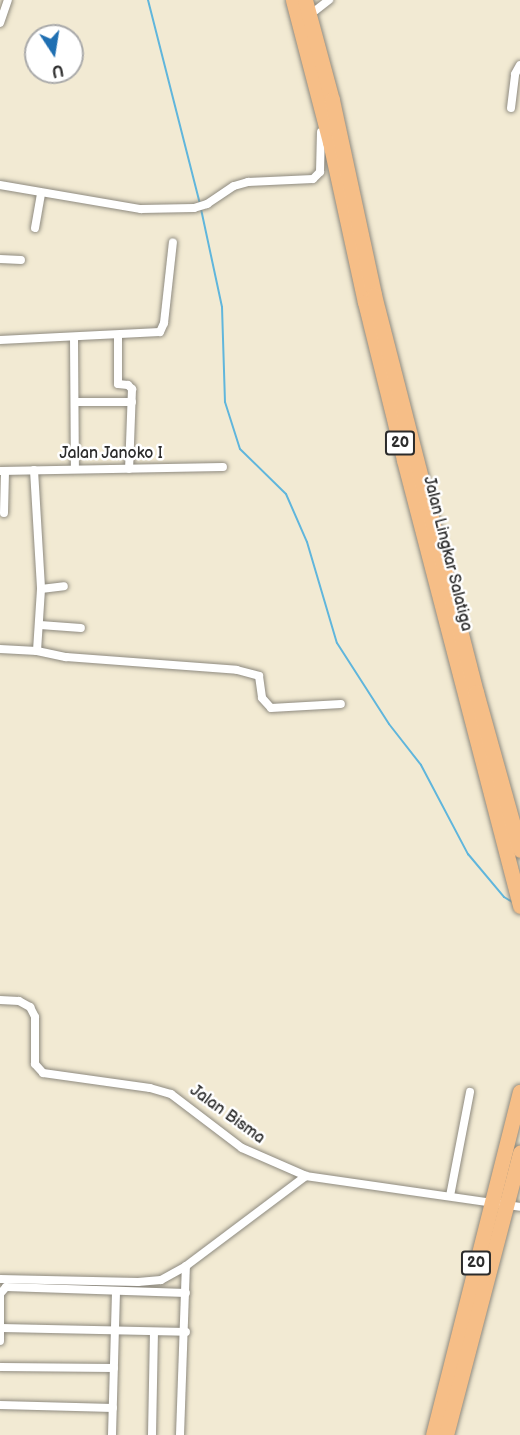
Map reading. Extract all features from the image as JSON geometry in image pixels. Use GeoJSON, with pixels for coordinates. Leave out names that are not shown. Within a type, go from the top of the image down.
{"type":"FeatureCollection","features":[{"type":"Feature","properties":{"kind":"highway","name":"Jalan Lingkar Salatiga"},"geometry":{"type":"LineString","coordinates":[[293,0],[313,51],[476,692],[520,850]]}},
{"type":"Feature","properties":{"kind":"highway","name":"Jalan Lingkar Salatiga"},"geometry":{"type":"LineString","coordinates":[[308,7],[313,51]]}},
{"type":"Feature","properties":{"kind":"highway","name":"Jalan Lingkar Salatiga"},"geometry":{"type":"LineString","coordinates":[[326,101],[365,302],[520,906]]}},
{"type":"Feature","properties":{"kind":"highway","name":"20"},"geometry":{"type":"LineString","coordinates":[[433,1435],[443,1387],[493,1203],[520,1092]]}},
{"type":"Feature","properties":{"kind":"highway","name":"20"},"geometry":{"type":"LineString","coordinates":[[446,1435],[455,1391],[514,1206],[520,1153]]}},
{"type":"Feature","properties":{"kind":"street"},"geometry":{"type":"LineString","coordinates":[[0,23],[8,0]]}},
{"type":"Feature","properties":{"kind":"street"},"geometry":{"type":"LineString","coordinates":[[308,7],[329,0]]}},
{"type":"Feature","properties":{"kind":"street"},"geometry":{"type":"LineString","coordinates":[[514,102],[515,74],[520,65]]}},
{"type":"Feature","properties":{"kind":"street"},"geometry":{"type":"LineString","coordinates":[[0,185],[41,194],[141,209],[194,208],[207,204],[234,186],[248,182],[313,179],[320,172],[326,101]]}},
{"type":"Feature","properties":{"kind":"street"},"geometry":{"type":"LineString","coordinates":[[35,228],[41,194]]}},
{"type":"Feature","properties":{"kind":"street"},"geometry":{"type":"LineString","coordinates":[[0,340],[157,334],[163,328],[173,242]]}},
{"type":"Feature","properties":{"kind":"street"},"geometry":{"type":"LineString","coordinates":[[0,259],[21,260]]}},
{"type":"Feature","properties":{"kind":"street"},"geometry":{"type":"LineString","coordinates":[[118,336],[118,384],[131,387],[129,470]]}},
{"type":"Feature","properties":{"kind":"street"},"geometry":{"type":"LineString","coordinates":[[74,338],[75,468]]}},
{"type":"Feature","properties":{"kind":"street"},"geometry":{"type":"LineString","coordinates":[[75,402],[132,402]]}},
{"type":"Feature","properties":{"kind":"street","name":"Jalan Janoko I"},"geometry":{"type":"LineString","coordinates":[[2,471],[223,467]]}},
{"type":"Feature","properties":{"kind":"street"},"geometry":{"type":"LineString","coordinates":[[34,470],[41,589],[37,651]]}},
{"type":"Feature","properties":{"kind":"street"},"geometry":{"type":"LineString","coordinates":[[2,471],[4,513]]}},
{"type":"Feature","properties":{"kind":"street"},"geometry":{"type":"LineString","coordinates":[[41,589],[64,586]]}},
{"type":"Feature","properties":{"kind":"street"},"geometry":{"type":"LineString","coordinates":[[40,625],[81,628]]}},
{"type":"Feature","properties":{"kind":"street"},"geometry":{"type":"LineString","coordinates":[[0,649],[255,673],[259,676],[262,698],[272,708],[340,704]]}},
{"type":"Feature","properties":{"kind":"street","name":"Jalan Bisma"},"geometry":{"type":"LineString","coordinates":[[0,1000],[19,1001],[30,1007],[35,1017],[35,1064],[43,1073],[150,1088],[171,1094],[242,1148],[306,1176],[514,1206]]}},
{"type":"Feature","properties":{"kind":"street"},"geometry":{"type":"LineString","coordinates":[[450,1196],[470,1092]]}},
{"type":"Feature","properties":{"kind":"street"},"geometry":{"type":"LineString","coordinates":[[0,1279],[150,1282],[169,1277],[306,1176]]}},
{"type":"Feature","properties":{"kind":"street"},"geometry":{"type":"LineString","coordinates":[[180,1435],[186,1332],[186,1266]]}},
{"type":"Feature","properties":{"kind":"street"},"geometry":{"type":"LineString","coordinates":[[0,1341],[0,1294],[6,1287],[186,1293]]}},
{"type":"Feature","properties":{"kind":"street"},"geometry":{"type":"LineString","coordinates":[[112,1435],[116,1291]]}},
{"type":"Feature","properties":{"kind":"street"},"geometry":{"type":"LineString","coordinates":[[1,1328],[186,1332]]}},
{"type":"Feature","properties":{"kind":"street"},"geometry":{"type":"LineString","coordinates":[[152,1435],[154,1332]]}},
{"type":"Feature","properties":{"kind":"street"},"geometry":{"type":"LineString","coordinates":[[0,1367],[114,1368]]}},
{"type":"Feature","properties":{"kind":"street"},"geometry":{"type":"LineString","coordinates":[[0,1405],[113,1407]]}},
{"type":"Feature","properties":{"kind":"waterway"},"geometry":{"type":"LineString","coordinates":[[148,0],[200,204]]}},
{"type":"Feature","properties":{"kind":"waterway"},"geometry":{"type":"LineString","coordinates":[[201,209],[222,307],[225,402],[240,449],[286,494],[307,542],[337,643],[389,724],[421,765],[468,854],[504,897],[514,903]]}}]}
